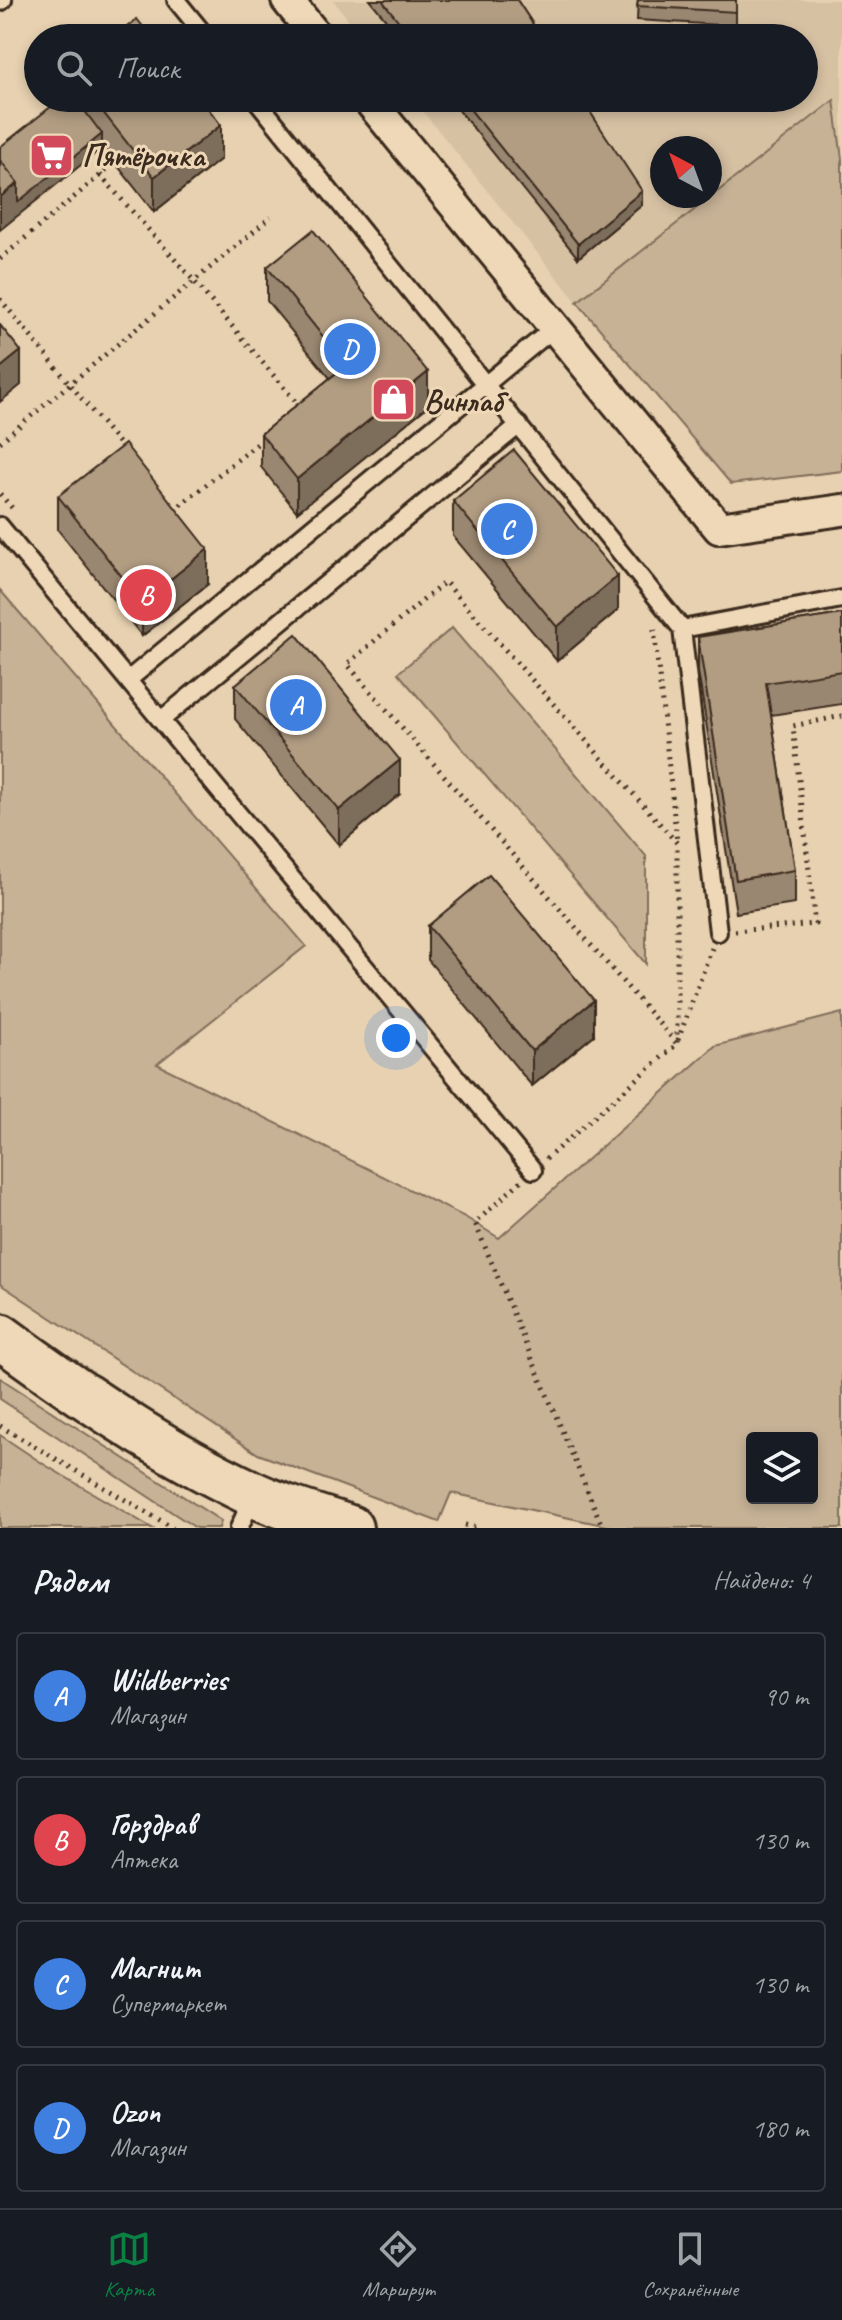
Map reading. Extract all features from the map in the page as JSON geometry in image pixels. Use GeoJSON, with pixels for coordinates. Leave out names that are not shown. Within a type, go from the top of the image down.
{"type":"FeatureCollection","features":[{"type":"Feature","properties":{"kind":"main road"},"geometry":{"type":"LineString","coordinates":[[0,1336],[47,1371],[183,1457],[246,1511],[350,1528]]}},
{"type":"Feature","properties":{"kind":"street"},"geometry":{"type":"LineString","coordinates":[[287,0],[307,24]]}},
{"type":"Feature","properties":{"kind":"street"},"geometry":{"type":"LineString","coordinates":[[378,112],[719,528],[842,510]]}},
{"type":"Feature","properties":{"kind":"lane"},"geometry":{"type":"LineString","coordinates":[[176,0],[196,24]]}},
{"type":"Feature","properties":{"kind":"lane"},"geometry":{"type":"LineString","coordinates":[[266,112],[682,629],[718,932]]}},
{"type":"Feature","properties":{"kind":"lane"},"geometry":{"type":"LineString","coordinates":[[128,680],[555,327]]}},
{"type":"Feature","properties":{"kind":"lane"},"geometry":{"type":"LineString","coordinates":[[161,720],[519,425]]}},
{"type":"Feature","properties":{"kind":"lane"},"geometry":{"type":"LineString","coordinates":[[3,535],[128,680],[533,1170]]}},
{"type":"Feature","properties":{"kind":"lane"},"geometry":{"type":"LineString","coordinates":[[682,629],[842,599]]}},
{"type":"Feature","properties":{"kind":"path"},"geometry":{"type":"LineString","coordinates":[[0,259],[115,163]]}},
{"type":"Feature","properties":{"kind":"path"},"geometry":{"type":"LineString","coordinates":[[100,175],[301,408],[290,418]]}},
{"type":"Feature","properties":{"kind":"path"},"geometry":{"type":"LineString","coordinates":[[0,442],[271,217]]}},
{"type":"Feature","properties":{"kind":"path"},"geometry":{"type":"LineString","coordinates":[[0,299],[127,453]]}},
{"type":"Feature","properties":{"kind":"path"},"geometry":{"type":"LineString","coordinates":[[165,499],[175,511],[267,436]]}},
{"type":"Feature","properties":{"kind":"path"},"geometry":{"type":"LineString","coordinates":[[677,843],[445,582],[347,664],[677,1044]]}},
{"type":"Feature","properties":{"kind":"path"},"geometry":{"type":"LineString","coordinates":[[654,624],[677,843],[677,1044]]}},
{"type":"Feature","properties":{"kind":"path"},"geometry":{"type":"LineString","coordinates":[[603,1528],[475,1223],[677,1044],[718,932],[815,924],[793,726],[842,716]]}},
{"type":"Feature","properties":{"kind":"path"},"geometry":{"type":"LineString","coordinates":[[0,1426],[173,1528]]}},
{"type":"Feature","properties":{"kind":"path"},"geometry":{"type":"LineString","coordinates":[[465,1525],[479,1528]]}},
{"type":"Feature","properties":{"kind":"shaded area"},"geometry":{"type":"Polygon","coordinates":[[[333,0],[842,0],[842,159],[834,101],[722,189],[722,136],[650,136],[650,208],[697,208],[577,302],[423,112],[818,112],[818,24],[352,24],[333,0]]]}},
{"type":"Feature","properties":{"kind":"shaded area"},"geometry":{"type":"Polygon","coordinates":[[[834,100],[842,159],[842,471],[731,484],[577,302],[697,208],[722,208],[722,188],[834,100]]]}},
{"type":"Feature","properties":{"kind":"shaded area"},"geometry":{"type":"Polygon","coordinates":[[[0,590],[306,946],[157,1064],[465,1217],[499,1238],[715,1046],[842,1013],[842,1528],[617,1528],[451,1493],[439,1522],[258,1454],[0,1284],[0,590]]]}},
{"type":"Feature","properties":{"kind":"shaded area"},"geometry":{"type":"Polygon","coordinates":[[[452,628],[646,856],[646,964],[398,673],[452,628]]]}},
{"type":"Feature","properties":{"kind":"shaded area"},"geometry":{"type":"Polygon","coordinates":[[[0,1378],[221,1521],[219,1528],[196,1528],[0,1399],[0,1378]]]}},
{"type":"Feature","properties":{"kind":"shaded area"},"geometry":{"type":"Polygon","coordinates":[[[0,1435],[45,1465],[152,1528],[0,1528],[0,1435]]]}},
{"type":"Feature","properties":{"kind":"building"},"geometry":{"type":"Polygon","coordinates":[[[382,0],[517,0],[533,24],[401,24],[382,0]]]}},
{"type":"Feature","properties":{"kind":"building"},"geometry":{"type":"Polygon","coordinates":[[[638,0],[736,0],[736,12],[637,6],[638,0]]]}},
{"type":"Feature","properties":{"kind":"building","name":"Пятёрочка"},"geometry":{"type":"Polygon","coordinates":[[[44,112],[86,112],[102,134],[18,202],[18,183],[0,160],[0,147],[44,112]]]}},
{"type":"Feature","properties":{"kind":"building"},"geometry":{"type":"Polygon","coordinates":[[[103,112],[211,112],[221,125],[154,177],[103,112]]]}},
{"type":"Feature","properties":{"kind":"building"},"geometry":{"type":"Polygon","coordinates":[[[472,112],[590,112],[642,191],[578,244],[472,112]]]}},
{"type":"Feature","properties":{"kind":"building"},"geometry":{"type":"Polygon","coordinates":[[[0,160],[18,183],[0,197],[0,160]]]}},
{"type":"Feature","properties":{"kind":"building"},"geometry":{"type":"Polygon","coordinates":[[[313,230],[428,372],[297,479],[261,434],[346,365],[267,267],[313,230]]]}},
{"type":"Feature","properties":{"kind":"building"},"geometry":{"type":"Polygon","coordinates":[[[0,325],[21,351],[0,368],[0,325]]]}},
{"type":"Feature","properties":{"kind":"building"},"geometry":{"type":"Polygon","coordinates":[[[125,444],[208,549],[142,602],[58,496],[125,444]]]}},
{"type":"Feature","properties":{"kind":"building"},"geometry":{"type":"Polygon","coordinates":[[[514,450],[618,576],[557,627],[453,501],[514,450]]]}},
{"type":"Feature","properties":{"kind":"building"},"geometry":{"type":"Polygon","coordinates":[[[842,614],[842,671],[766,683],[795,870],[736,880],[698,637],[842,614]]]}},
{"type":"Feature","properties":{"kind":"building"},"geometry":{"type":"Polygon","coordinates":[[[296,634],[400,760],[339,810],[235,685],[296,634]]]}},
{"type":"Feature","properties":{"kind":"building"},"geometry":{"type":"Polygon","coordinates":[[[489,875],[594,1000],[532,1051],[428,926],[489,875]]]}},
{"type":"Feature","properties":{"kind":"place","name":"Пятёрочка"},"geometry":{"type":"Point","coordinates":[51,155]}},
{"type":"Feature","properties":{"kind":"place","name":"Ozon"},"geometry":{"type":"Point","coordinates":[350,349]}},
{"type":"Feature","properties":{"kind":"place","name":"Винлаб"},"geometry":{"type":"Point","coordinates":[393,400]}},
{"type":"Feature","properties":{"kind":"place","name":"Магнит"},"geometry":{"type":"Point","coordinates":[507,529]}},
{"type":"Feature","properties":{"kind":"place","name":"Горздрав"},"geometry":{"type":"Point","coordinates":[146,595]}},
{"type":"Feature","properties":{"kind":"place","name":"Wildberries"},"geometry":{"type":"Point","coordinates":[296,705]}}]}
